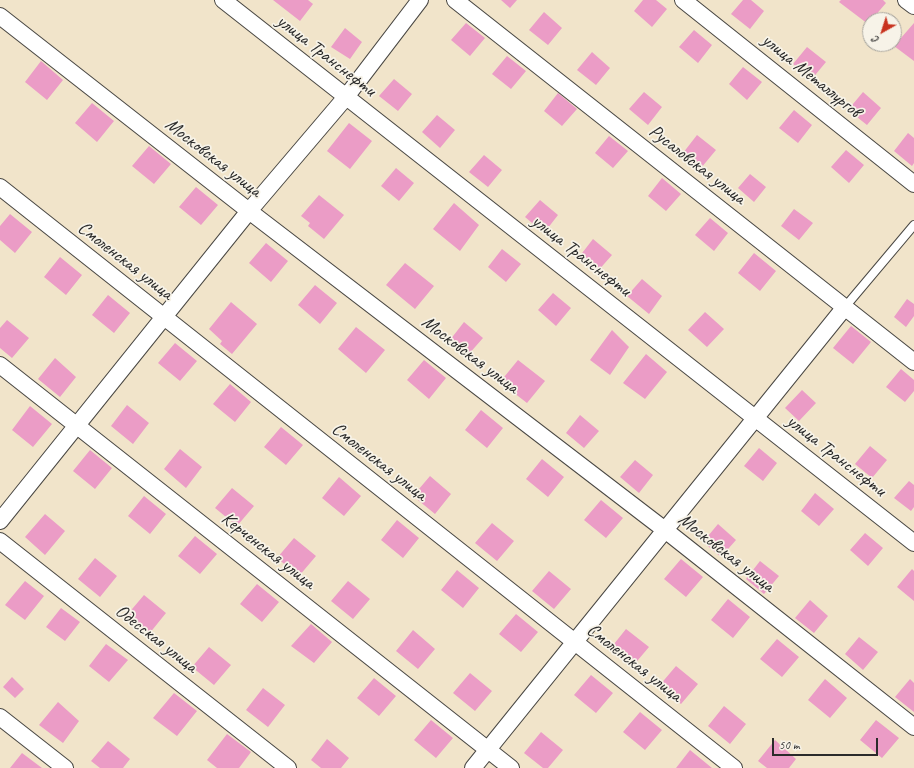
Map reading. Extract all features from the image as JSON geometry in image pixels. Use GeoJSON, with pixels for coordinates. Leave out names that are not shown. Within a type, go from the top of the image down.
{"type":"FeatureCollection","features":[{"type":"Feature","properties":{"kind":"street","name":"улица Транснефти"},"geometry":{"type":"LineString","coordinates":[[223,0],[914,543]]}},
{"type":"Feature","properties":{"kind":"street"},"geometry":{"type":"LineString","coordinates":[[0,521],[249,211],[346,97],[420,0]]}},
{"type":"Feature","properties":{"kind":"street","name":"Русаловская улица"},"geometry":{"type":"LineString","coordinates":[[455,0],[914,362]]}},
{"type":"Feature","properties":{"kind":"street","name":"улица Металлургов"},"geometry":{"type":"LineString","coordinates":[[683,0],[914,184]]}},
{"type":"Feature","properties":{"kind":"street"},"geometry":{"type":"LineString","coordinates":[[906,0],[914,6]]}},
{"type":"Feature","properties":{"kind":"street","name":"Московская улица"},"geometry":{"type":"LineString","coordinates":[[0,16],[249,211],[665,530],[914,727]]}},
{"type":"Feature","properties":{"kind":"street","name":"Смоленская улица"},"geometry":{"type":"LineString","coordinates":[[0,187],[734,768]]}},
{"type":"Feature","properties":{"kind":"street"},"geometry":{"type":"LineString","coordinates":[[473,768],[845,307]]}},
{"type":"Feature","properties":{"kind":"street","name":"Керченская улица"},"geometry":{"type":"LineString","coordinates":[[0,365],[511,768]]}},
{"type":"Feature","properties":{"kind":"street","name":"Одесская улица"},"geometry":{"type":"LineString","coordinates":[[0,541],[288,768]]}},
{"type":"Feature","properties":{"kind":"street"},"geometry":{"type":"LineString","coordinates":[[0,717],[65,768]]}},
{"type":"Feature","properties":{"kind":"lane"},"geometry":{"type":"LineString","coordinates":[[845,307],[914,225]]}},
{"type":"Feature","properties":{"kind":"building"},"geometry":{"type":"Polygon","coordinates":[[[273,0],[308,0],[313,4],[300,21],[273,0]]]}},
{"type":"Feature","properties":{"kind":"building"},"geometry":{"type":"Polygon","coordinates":[[[501,0],[517,0],[510,8],[501,0]]]}},
{"type":"Feature","properties":{"kind":"building"},"geometry":{"type":"Polygon","coordinates":[[[643,0],[656,0],[667,9],[652,27],[634,11],[643,0]]]}},
{"type":"Feature","properties":{"kind":"building"},"geometry":{"type":"Polygon","coordinates":[[[743,0],[751,0],[764,11],[750,29],[731,14],[743,0]]]}},
{"type":"Feature","properties":{"kind":"building"},"geometry":{"type":"Polygon","coordinates":[[[841,0],[883,0],[886,3],[878,12],[862,12],[862,19],[839,2],[841,0]]]}},
{"type":"Feature","properties":{"kind":"building"},"geometry":{"type":"Polygon","coordinates":[[[544,12],[562,28],[548,45],[529,30],[544,12]]]}},
{"type":"Feature","properties":{"kind":"building"},"geometry":{"type":"Polygon","coordinates":[[[466,23],[485,38],[470,56],[451,40],[466,23]]]}},
{"type":"Feature","properties":{"kind":"building"},"geometry":{"type":"Polygon","coordinates":[[[914,23],[914,61],[902,52],[902,37],[914,23]]]}},
{"type":"Feature","properties":{"kind":"building"},"geometry":{"type":"Polygon","coordinates":[[[345,28],[362,42],[350,59],[331,47],[345,28]]]}},
{"type":"Feature","properties":{"kind":"building"},"geometry":{"type":"Polygon","coordinates":[[[694,30],[712,45],[698,63],[679,47],[694,30]]]}},
{"type":"Feature","properties":{"kind":"building"},"geometry":{"type":"Polygon","coordinates":[[[807,47],[826,62],[811,80],[793,64],[807,47]]]}},
{"type":"Feature","properties":{"kind":"building"},"geometry":{"type":"Polygon","coordinates":[[[592,52],[610,68],[596,85],[577,70],[592,52]]]}},
{"type":"Feature","properties":{"kind":"building"},"geometry":{"type":"Polygon","coordinates":[[[507,56],[526,71],[511,89],[492,74],[507,56]]]}},
{"type":"Feature","properties":{"kind":"building"},"geometry":{"type":"Polygon","coordinates":[[[41,61],[63,80],[47,100],[25,82],[41,61]]]}},
{"type":"Feature","properties":{"kind":"building"},"geometry":{"type":"Polygon","coordinates":[[[743,67],[762,82],[747,100],[729,84],[743,67]]]}},
{"type":"Feature","properties":{"kind":"building"},"geometry":{"type":"Polygon","coordinates":[[[394,79],[412,94],[398,111],[379,96],[394,79]]]}},
{"type":"Feature","properties":{"kind":"building"},"geometry":{"type":"Polygon","coordinates":[[[644,92],[662,107],[648,125],[629,109],[644,92]]]}},
{"type":"Feature","properties":{"kind":"building"},"geometry":{"type":"Polygon","coordinates":[[[863,92],[881,108],[867,125],[848,110],[863,92]]]}},
{"type":"Feature","properties":{"kind":"building"},"geometry":{"type":"Polygon","coordinates":[[[558,93],[577,109],[562,126],[544,111],[558,93]]]}},
{"type":"Feature","properties":{"kind":"building"},"geometry":{"type":"Polygon","coordinates":[[[92,103],[114,121],[97,142],[75,123],[92,103]]]}},
{"type":"Feature","properties":{"kind":"building"},"geometry":{"type":"Polygon","coordinates":[[[794,110],[812,125],[798,143],[779,128],[794,110]]]}},
{"type":"Feature","properties":{"kind":"building"},"geometry":{"type":"Polygon","coordinates":[[[437,115],[455,130],[440,148],[422,132],[437,115]]]}},
{"type":"Feature","properties":{"kind":"building"},"geometry":{"type":"Polygon","coordinates":[[[349,123],[372,141],[350,169],[327,151],[349,123]]]}},
{"type":"Feature","properties":{"kind":"building"},"geometry":{"type":"Polygon","coordinates":[[[908,133],[914,138],[914,163],[912,166],[894,151],[908,133]]]}},
{"type":"Feature","properties":{"kind":"building"},"geometry":{"type":"Polygon","coordinates":[[[697,135],[716,150],[701,168],[683,153],[697,135]]]}},
{"type":"Feature","properties":{"kind":"building"},"geometry":{"type":"Polygon","coordinates":[[[609,136],[628,151],[613,168],[595,153],[609,136]]]}},
{"type":"Feature","properties":{"kind":"building"},"geometry":{"type":"Polygon","coordinates":[[[149,146],[171,164],[154,184],[132,166],[149,146]]]}},
{"type":"Feature","properties":{"kind":"building"},"geometry":{"type":"Polygon","coordinates":[[[846,150],[864,165],[849,183],[831,167],[846,150]]]}},
{"type":"Feature","properties":{"kind":"building"},"geometry":{"type":"Polygon","coordinates":[[[484,155],[502,170],[488,187],[469,172],[484,155]]]}},
{"type":"Feature","properties":{"kind":"building"},"geometry":{"type":"Polygon","coordinates":[[[396,168],[414,183],[399,201],[381,186],[396,168]]]}},
{"type":"Feature","properties":{"kind":"building"},"geometry":{"type":"Polygon","coordinates":[[[750,174],[766,187],[754,202],[738,188],[750,174]]]}},
{"type":"Feature","properties":{"kind":"building"},"geometry":{"type":"Polygon","coordinates":[[[662,178],[681,194],[666,211],[648,196],[662,178]]]}},
{"type":"Feature","properties":{"kind":"building"},"geometry":{"type":"Polygon","coordinates":[[[196,187],[218,205],[201,225],[179,207],[196,187]]]}},
{"type":"Feature","properties":{"kind":"building"},"geometry":{"type":"Polygon","coordinates":[[[319,195],[344,215],[324,239],[308,226],[310,223],[301,216],[319,195]]]}},
{"type":"Feature","properties":{"kind":"building"},"geometry":{"type":"Polygon","coordinates":[[[540,200],[558,215],[544,233],[525,217],[540,200]]]}},
{"type":"Feature","properties":{"kind":"building"},"geometry":{"type":"Polygon","coordinates":[[[454,203],[479,225],[460,251],[433,229],[454,203]]]}},
{"type":"Feature","properties":{"kind":"building"},"geometry":{"type":"Polygon","coordinates":[[[794,209],[813,223],[799,240],[781,226],[794,209]]]}},
{"type":"Feature","properties":{"kind":"building"},"geometry":{"type":"Polygon","coordinates":[[[10,214],[32,232],[15,253],[0,240],[0,226],[10,214]]]}},
{"type":"Feature","properties":{"kind":"building"},"geometry":{"type":"Polygon","coordinates":[[[710,218],[728,233],[714,251],[695,235],[710,218]]]}},
{"type":"Feature","properties":{"kind":"building"},"geometry":{"type":"Polygon","coordinates":[[[593,239],[612,255],[597,272],[579,257],[593,239]]]}},
{"type":"Feature","properties":{"kind":"building"},"geometry":{"type":"Polygon","coordinates":[[[266,243],[288,261],[271,282],[249,263],[266,243]]]}},
{"type":"Feature","properties":{"kind":"building"},"geometry":{"type":"Polygon","coordinates":[[[502,249],[521,264],[506,282],[488,267],[502,249]]]}},
{"type":"Feature","properties":{"kind":"building"},"geometry":{"type":"Polygon","coordinates":[[[754,253],[776,271],[760,291],[738,273],[754,253]]]}},
{"type":"Feature","properties":{"kind":"building"},"geometry":{"type":"Polygon","coordinates":[[[60,257],[82,275],[66,295],[44,277],[60,257]]]}},
{"type":"Feature","properties":{"kind":"building"},"geometry":{"type":"Polygon","coordinates":[[[405,263],[434,286],[415,309],[386,285],[405,263]]]}},
{"type":"Feature","properties":{"kind":"building"},"geometry":{"type":"Polygon","coordinates":[[[642,279],[662,296],[649,314],[627,296],[642,279]]]}},
{"type":"Feature","properties":{"kind":"building"},"geometry":{"type":"Polygon","coordinates":[[[315,285],[337,303],[320,324],[298,305],[315,285]]]}},
{"type":"Feature","properties":{"kind":"building"},"geometry":{"type":"Polygon","coordinates":[[[553,293],[571,308],[556,326],[538,310],[553,293]]]}},
{"type":"Feature","properties":{"kind":"building"},"geometry":{"type":"Polygon","coordinates":[[[108,295],[130,313],[114,333],[92,315],[108,295]]]}},
{"type":"Feature","properties":{"kind":"building"},"geometry":{"type":"Polygon","coordinates":[[[907,299],[914,304],[914,316],[906,327],[894,317],[907,299]]]}},
{"type":"Feature","properties":{"kind":"building"},"geometry":{"type":"Polygon","coordinates":[[[231,302],[257,324],[232,354],[220,344],[222,341],[209,329],[231,302]]]}},
{"type":"Feature","properties":{"kind":"building"},"geometry":{"type":"Polygon","coordinates":[[[705,312],[724,329],[707,347],[688,330],[705,312]]]}},
{"type":"Feature","properties":{"kind":"building"},"geometry":{"type":"Polygon","coordinates":[[[7,320],[29,338],[12,358],[0,348],[0,328],[7,320]]]}},
{"type":"Feature","properties":{"kind":"building"},"geometry":{"type":"Polygon","coordinates":[[[464,322],[483,338],[468,355],[450,340],[464,322]]]}},
{"type":"Feature","properties":{"kind":"building"},"geometry":{"type":"Polygon","coordinates":[[[851,326],[871,342],[853,364],[833,348],[851,326]]]}},
{"type":"Feature","properties":{"kind":"building"},"geometry":{"type":"Polygon","coordinates":[[[356,327],[385,350],[366,373],[338,349],[356,327]]]}},
{"type":"Feature","properties":{"kind":"building"},"geometry":{"type":"Polygon","coordinates":[[[612,330],[629,347],[610,375],[590,360],[612,330]]]}},
{"type":"Feature","properties":{"kind":"building"},"geometry":{"type":"Polygon","coordinates":[[[175,343],[197,361],[180,381],[158,363],[175,343]]]}},
{"type":"Feature","properties":{"kind":"building"},"geometry":{"type":"Polygon","coordinates":[[[646,354],[667,372],[645,399],[623,383],[646,354]]]}},
{"type":"Feature","properties":{"kind":"building"},"geometry":{"type":"Polygon","coordinates":[[[55,358],[76,377],[60,397],[38,379],[55,358]]]}},
{"type":"Feature","properties":{"kind":"building"},"geometry":{"type":"Polygon","coordinates":[[[424,360],[446,378],[429,399],[407,380],[424,360]]]}},
{"type":"Feature","properties":{"kind":"building"},"geometry":{"type":"Polygon","coordinates":[[[518,360],[545,381],[527,403],[500,382],[518,360]]]}},
{"type":"Feature","properties":{"kind":"building"},"geometry":{"type":"Polygon","coordinates":[[[901,369],[914,380],[914,391],[905,402],[886,387],[901,369]]]}},
{"type":"Feature","properties":{"kind":"building"},"geometry":{"type":"Polygon","coordinates":[[[230,384],[251,402],[235,422],[213,404],[230,384]]]}},
{"type":"Feature","properties":{"kind":"building"},"geometry":{"type":"Polygon","coordinates":[[[802,390],[816,403],[799,421],[785,408],[802,390]]]}},
{"type":"Feature","properties":{"kind":"building"},"geometry":{"type":"Polygon","coordinates":[[[127,405],[149,423],[133,444],[111,426],[127,405]]]}},
{"type":"Feature","properties":{"kind":"building"},"geometry":{"type":"Polygon","coordinates":[[[30,406],[52,424],[33,447],[12,430],[30,406]]]}},
{"type":"Feature","properties":{"kind":"building"},"geometry":{"type":"Polygon","coordinates":[[[481,410],[503,428],[487,448],[465,430],[481,410]]]}},
{"type":"Feature","properties":{"kind":"building"},"geometry":{"type":"Polygon","coordinates":[[[580,415],[599,431],[584,448],[566,433],[580,415]]]}},
{"type":"Feature","properties":{"kind":"building"},"geometry":{"type":"Polygon","coordinates":[[[281,427],[303,445],[286,465],[264,447],[281,427]]]}},
{"type":"Feature","properties":{"kind":"building"},"geometry":{"type":"Polygon","coordinates":[[[870,446],[887,460],[872,478],[855,464],[870,446]]]}},
{"type":"Feature","properties":{"kind":"building"},"geometry":{"type":"Polygon","coordinates":[[[759,448],[777,463],[763,481],[744,466],[759,448]]]}},
{"type":"Feature","properties":{"kind":"building"},"geometry":{"type":"Polygon","coordinates":[[[180,449],[202,467],[186,488],[164,469],[180,449]]]}},
{"type":"Feature","properties":{"kind":"building"},"geometry":{"type":"Polygon","coordinates":[[[90,450],[112,468],[95,489],[73,471],[90,450]]]}},
{"type":"Feature","properties":{"kind":"building"},"geometry":{"type":"Polygon","coordinates":[[[542,459],[564,477],[548,497],[526,479],[542,459]]]}},
{"type":"Feature","properties":{"kind":"building"},"geometry":{"type":"Polygon","coordinates":[[[635,460],[653,475],[639,493],[620,477],[635,460]]]}},
{"type":"Feature","properties":{"kind":"building"},"geometry":{"type":"Polygon","coordinates":[[[430,476],[451,494],[435,514],[413,496],[430,476]]]}},
{"type":"Feature","properties":{"kind":"building"},"geometry":{"type":"Polygon","coordinates":[[[339,477],[361,496],[344,516],[322,498],[339,477]]]}},
{"type":"Feature","properties":{"kind":"building"},"geometry":{"type":"Polygon","coordinates":[[[909,481],[914,485],[914,507],[911,511],[894,498],[909,481]]]}},
{"type":"Feature","properties":{"kind":"building"},"geometry":{"type":"Polygon","coordinates":[[[232,488],[254,506],[237,526],[215,508],[232,488]]]}},
{"type":"Feature","properties":{"kind":"building"},"geometry":{"type":"Polygon","coordinates":[[[815,493],[834,509],[819,526],[801,511],[815,493]]]}},
{"type":"Feature","properties":{"kind":"building"},"geometry":{"type":"Polygon","coordinates":[[[144,496],[166,514],[150,534],[128,516],[144,496]]]}},
{"type":"Feature","properties":{"kind":"building"},"geometry":{"type":"Polygon","coordinates":[[[601,500],[623,518],[606,538],[584,520],[601,500]]]}},
{"type":"Feature","properties":{"kind":"building"},"geometry":{"type":"Polygon","coordinates":[[[45,514],[65,531],[45,555],[25,537],[45,514]]]}},
{"type":"Feature","properties":{"kind":"building"},"geometry":{"type":"Polygon","coordinates":[[[397,520],[419,538],[403,558],[381,540],[397,520]]]}},
{"type":"Feature","properties":{"kind":"building"},"geometry":{"type":"Polygon","coordinates":[[[492,523],[514,541],[497,561],[475,543],[492,523]]]}},
{"type":"Feature","properties":{"kind":"building"},"geometry":{"type":"Polygon","coordinates":[[[718,524],[736,540],[721,557],[703,542],[718,524]]]}},
{"type":"Feature","properties":{"kind":"building"},"geometry":{"type":"Polygon","coordinates":[[[865,533],[883,548],[868,566],[850,550],[865,533]]]}},
{"type":"Feature","properties":{"kind":"building"},"geometry":{"type":"Polygon","coordinates":[[[195,536],[217,554],[200,574],[178,556],[195,536]]]}},
{"type":"Feature","properties":{"kind":"building"},"geometry":{"type":"Polygon","coordinates":[[[294,538],[316,556],[299,576],[277,558],[294,538]]]}},
{"type":"Feature","properties":{"kind":"building"},"geometry":{"type":"Polygon","coordinates":[[[95,558],[117,576],[100,597],[78,579],[95,558]]]}},
{"type":"Feature","properties":{"kind":"building"},"geometry":{"type":"Polygon","coordinates":[[[681,559],[703,577],[686,597],[664,579],[681,559]]]}},
{"type":"Feature","properties":{"kind":"building"},"geometry":{"type":"Polygon","coordinates":[[[760,561],[779,576],[764,594],[746,579],[760,561]]]}},
{"type":"Feature","properties":{"kind":"building"},"geometry":{"type":"Polygon","coordinates":[[[912,569],[914,571],[914,601],[897,587],[912,569]]]}},
{"type":"Feature","properties":{"kind":"building"},"geometry":{"type":"Polygon","coordinates":[[[457,570],[479,588],[463,608],[441,590],[457,570]]]}},
{"type":"Feature","properties":{"kind":"building"},"geometry":{"type":"Polygon","coordinates":[[[549,571],[571,589],[554,609],[532,591],[549,571]]]}},
{"type":"Feature","properties":{"kind":"building"},"geometry":{"type":"Polygon","coordinates":[[[25,581],[44,596],[25,620],[5,605],[25,581]]]}},
{"type":"Feature","properties":{"kind":"building"},"geometry":{"type":"Polygon","coordinates":[[[348,581],[370,599],[353,619],[331,601],[348,581]]]}},
{"type":"Feature","properties":{"kind":"building"},"geometry":{"type":"Polygon","coordinates":[[[257,584],[279,602],[262,622],[240,604],[257,584]]]}},
{"type":"Feature","properties":{"kind":"building"},"geometry":{"type":"Polygon","coordinates":[[[144,595],[166,613],[149,634],[127,615],[144,595]]]}},
{"type":"Feature","properties":{"kind":"building"},"geometry":{"type":"Polygon","coordinates":[[[728,599],[750,617],[733,638],[711,620],[728,599]]]}},
{"type":"Feature","properties":{"kind":"building"},"geometry":{"type":"Polygon","coordinates":[[[810,600],[828,616],[814,633],[795,618],[810,600]]]}},
{"type":"Feature","properties":{"kind":"building"},"geometry":{"type":"Polygon","coordinates":[[[61,608],[80,622],[65,641],[46,627],[61,608]]]}},
{"type":"Feature","properties":{"kind":"building"},"geometry":{"type":"Polygon","coordinates":[[[516,614],[538,632],[521,652],[499,634],[516,614]]]}},
{"type":"Feature","properties":{"kind":"building"},"geometry":{"type":"Polygon","coordinates":[[[311,624],[332,642],[314,663],[291,646],[311,624]]]}},
{"type":"Feature","properties":{"kind":"building"},"geometry":{"type":"Polygon","coordinates":[[[626,629],[649,647],[632,667],[610,649],[626,629]]]}},
{"type":"Feature","properties":{"kind":"building"},"geometry":{"type":"Polygon","coordinates":[[[413,630],[435,649],[418,669],[396,651],[413,630]]]}},
{"type":"Feature","properties":{"kind":"building"},"geometry":{"type":"Polygon","coordinates":[[[859,637],[878,652],[863,670],[845,654],[859,637]]]}},
{"type":"Feature","properties":{"kind":"building"},"geometry":{"type":"Polygon","coordinates":[[[777,639],[799,657],[782,677],[760,659],[777,639]]]}},
{"type":"Feature","properties":{"kind":"building"},"geometry":{"type":"Polygon","coordinates":[[[106,644],[128,660],[109,682],[89,666],[106,644]]]}},
{"type":"Feature","properties":{"kind":"building"},"geometry":{"type":"Polygon","coordinates":[[[209,647],[231,665],[214,685],[192,667],[209,647]]]}},
{"type":"Feature","properties":{"kind":"building"},"geometry":{"type":"Polygon","coordinates":[[[676,666],[698,684],[681,704],[659,686],[676,666]]]}},
{"type":"Feature","properties":{"kind":"building"},"geometry":{"type":"Polygon","coordinates":[[[470,673],[492,691],[475,711],[453,693],[470,673]]]}},
{"type":"Feature","properties":{"kind":"building"},"geometry":{"type":"Polygon","coordinates":[[[591,675],[613,693],[596,713],[574,695],[591,675]]]}},
{"type":"Feature","properties":{"kind":"building"},"geometry":{"type":"Polygon","coordinates":[[[12,677],[24,689],[15,698],[3,687],[12,677]]]}},
{"type":"Feature","properties":{"kind":"building"},"geometry":{"type":"Polygon","coordinates":[[[374,678],[396,696],[379,716],[357,698],[374,678]]]}},
{"type":"Feature","properties":{"kind":"building"},"geometry":{"type":"Polygon","coordinates":[[[825,679],[847,698],[830,718],[808,700],[825,679]]]}},
{"type":"Feature","properties":{"kind":"building"},"geometry":{"type":"Polygon","coordinates":[[[910,679],[914,683],[914,712],[895,697],[910,679]]]}},
{"type":"Feature","properties":{"kind":"building"},"geometry":{"type":"Polygon","coordinates":[[[263,688],[285,705],[268,727],[246,710],[263,688]]]}},
{"type":"Feature","properties":{"kind":"building"},"geometry":{"type":"Polygon","coordinates":[[[174,693],[197,711],[177,736],[153,718],[174,693]]]}},
{"type":"Feature","properties":{"kind":"building"},"geometry":{"type":"Polygon","coordinates":[[[58,702],[79,721],[63,743],[39,725],[58,702]]]}},
{"type":"Feature","properties":{"kind":"building"},"geometry":{"type":"Polygon","coordinates":[[[724,706],[746,724],[730,744],[708,726],[724,706]]]}},
{"type":"Feature","properties":{"kind":"building"},"geometry":{"type":"Polygon","coordinates":[[[640,712],[662,730],[645,750],[623,732],[640,712]]]}},
{"type":"Feature","properties":{"kind":"building"},"geometry":{"type":"Polygon","coordinates":[[[431,720],[453,738],[436,758],[414,740],[431,720]]]}},
{"type":"Feature","properties":{"kind":"building"},"geometry":{"type":"Polygon","coordinates":[[[876,720],[899,738],[882,758],[860,740],[876,720]]]}},
{"type":"Feature","properties":{"kind":"building"},"geometry":{"type":"Polygon","coordinates":[[[541,732],[563,750],[548,768],[543,768],[524,753],[541,732]]]}},
{"type":"Feature","properties":{"kind":"building"},"geometry":{"type":"Polygon","coordinates":[[[227,734],[251,752],[239,768],[217,768],[207,760],[227,734]]]}},
{"type":"Feature","properties":{"kind":"building"},"geometry":{"type":"Polygon","coordinates":[[[327,739],[349,758],[341,768],[321,768],[311,760],[327,739]]]}},
{"type":"Feature","properties":{"kind":"building"},"geometry":{"type":"Polygon","coordinates":[[[775,740],[796,759],[789,768],[767,768],[758,761],[775,740]]]}},
{"type":"Feature","properties":{"kind":"building"},"geometry":{"type":"Polygon","coordinates":[[[108,741],[130,759],[123,768],[100,768],[91,761],[108,741]]]}},
{"type":"Feature","properties":{"kind":"building"},"geometry":{"type":"Polygon","coordinates":[[[690,750],[712,768],[676,768],[690,750]]]}},
{"type":"Feature","properties":{"kind":"building"},"geometry":{"type":"Polygon","coordinates":[[[22,753],[42,768],[10,768],[22,753]]]}}]}
